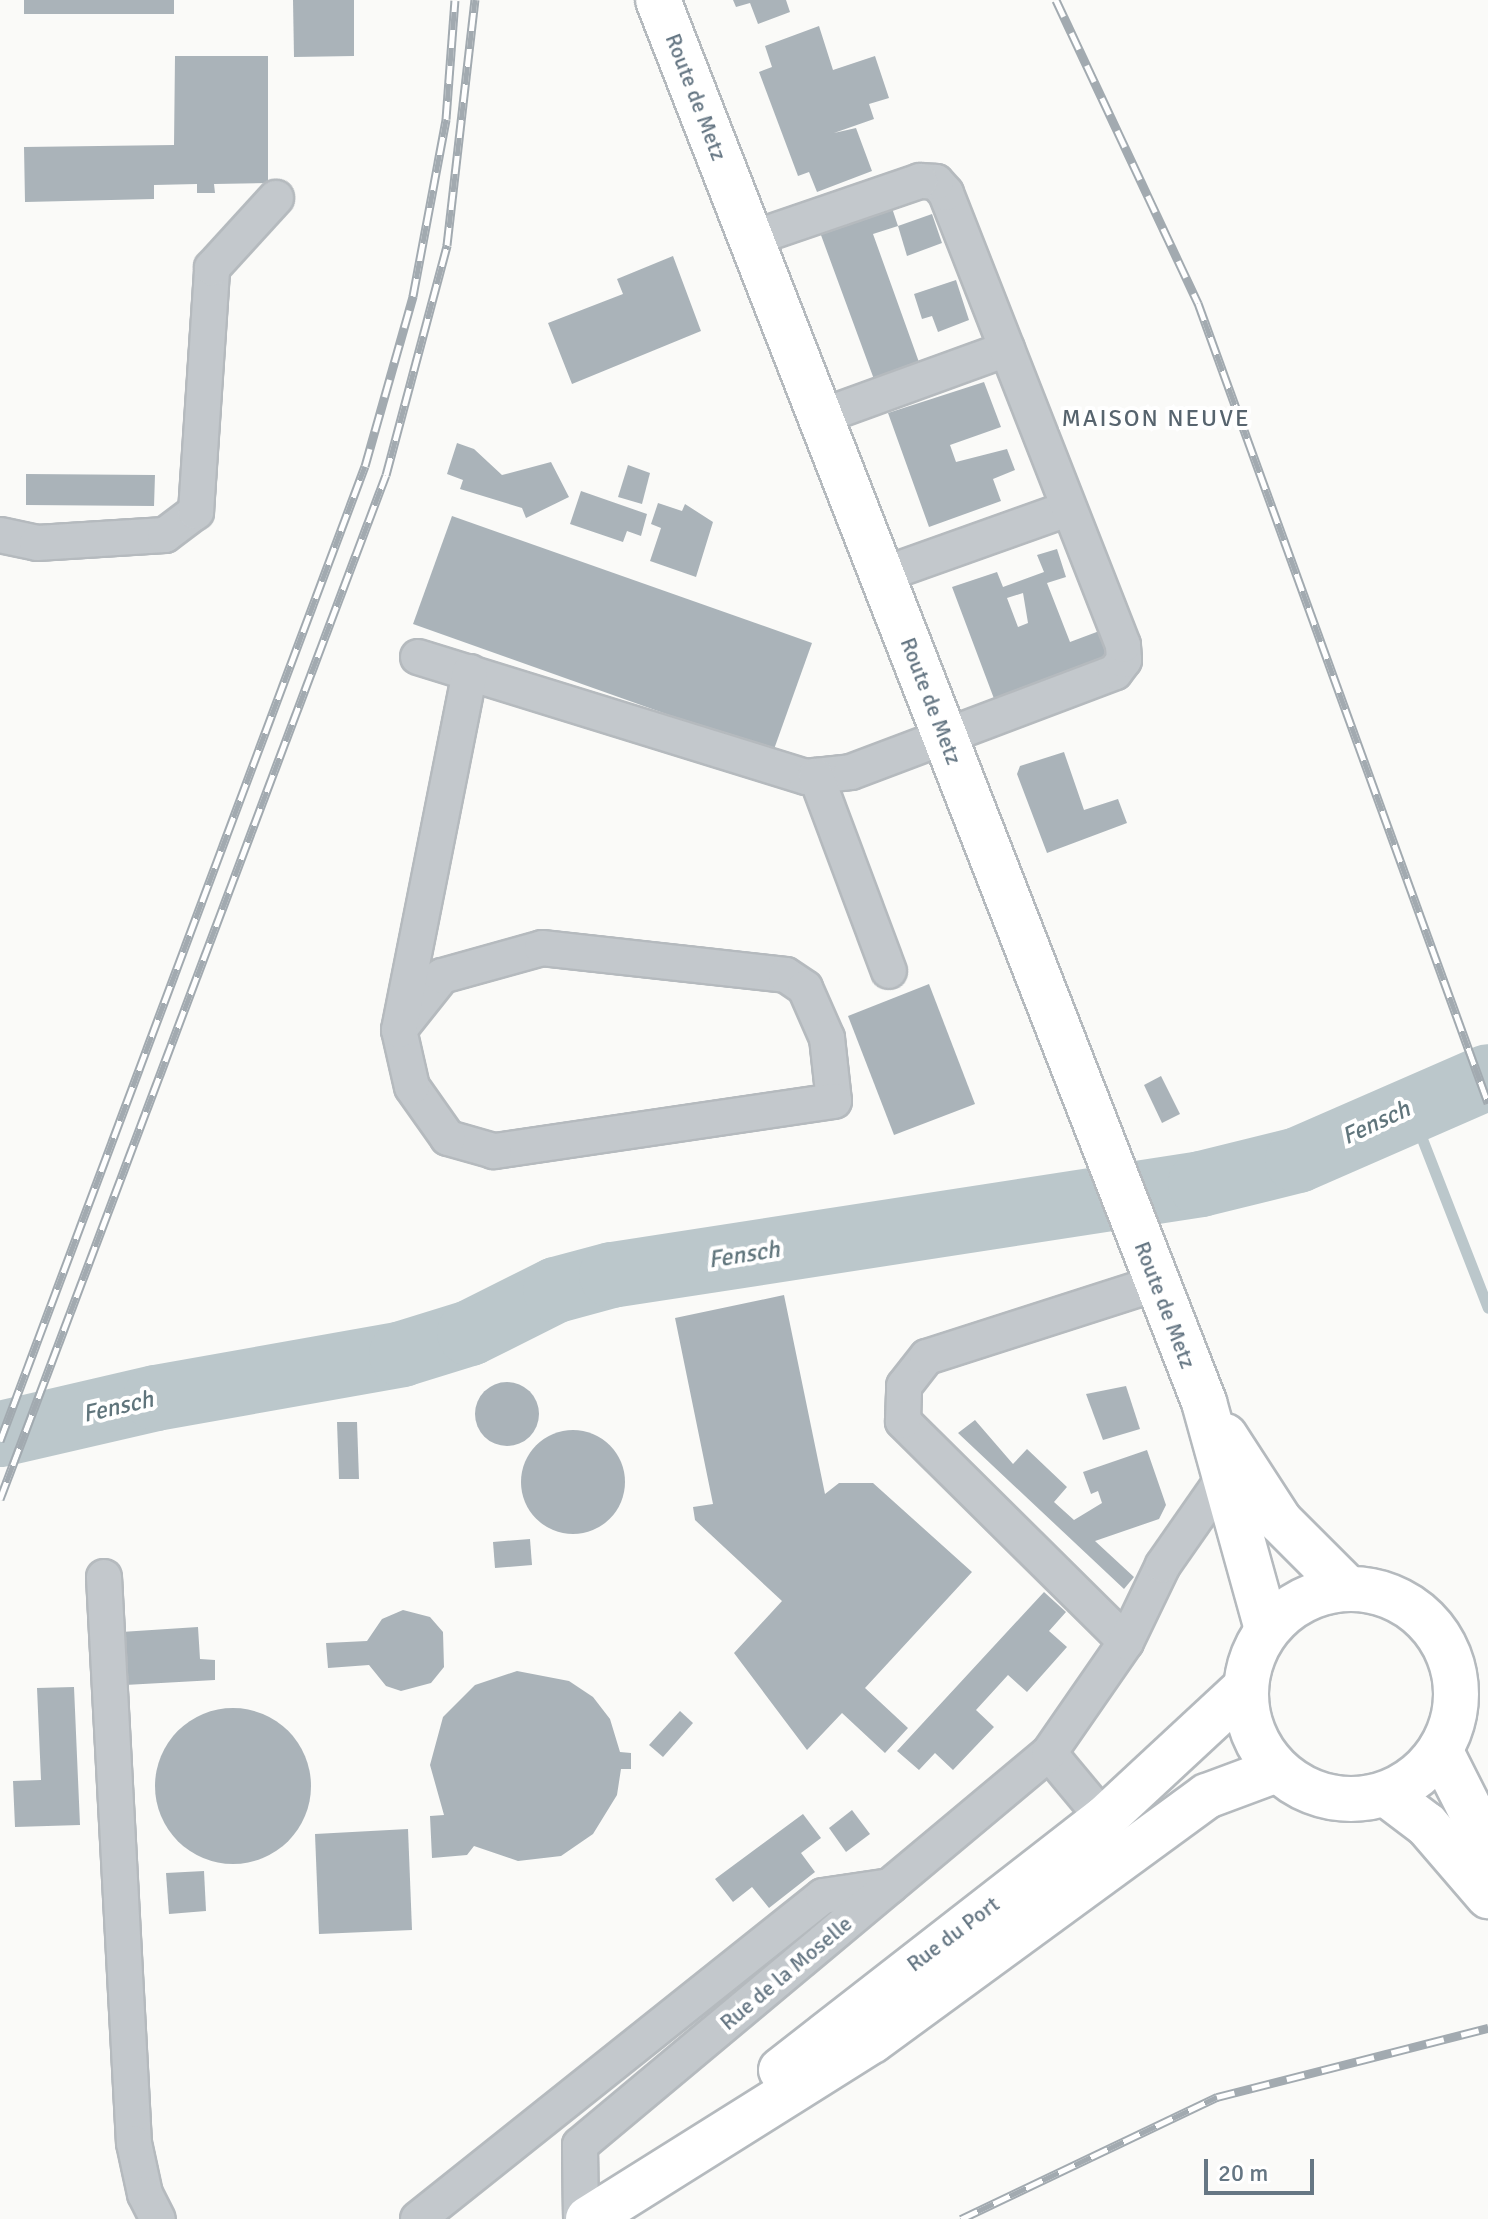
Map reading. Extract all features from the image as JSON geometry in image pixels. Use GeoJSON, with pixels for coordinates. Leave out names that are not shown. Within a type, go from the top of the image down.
{"type":"FeatureCollection","features":[{"type":"Feature","properties":{"kind":"main road","name":"Route de Metz"},"geometry":{"type":"LineString","coordinates":[[658,0],[1204,1402],[1267,1629]]}},
{"type":"Feature","properties":{"kind":"main road","name":"Route de Metz"},"geometry":{"type":"LineString","coordinates":[[1204,1402],[1280,1521],[1348,1589]]}},
{"type":"Feature","properties":{"kind":"main road"},"geometry":{"type":"LineString","coordinates":[[1348,1589],[1402,1602],[1441,1640],[1456,1694],[1440,1750],[1407,1784],[1386,1794],[1328,1798],[1277,1770],[1253,1732],[1245,1688],[1251,1657],[1267,1629],[1289,1608],[1348,1589]]}},
{"type":"Feature","properties":{"kind":"main road","name":"Rue du Port"},"geometry":{"type":"LineString","coordinates":[[656,2174],[854,2010],[1104,1819],[1245,1688]]}},
{"type":"Feature","properties":{"kind":"main road"},"geometry":{"type":"LineString","coordinates":[[1440,1750],[1488,1845]]}},
{"type":"Feature","properties":{"kind":"main road","name":"Rue du Port"},"geometry":{"type":"LineString","coordinates":[[588,2219],[872,2041],[1207,1796],[1277,1770]]}},
{"type":"Feature","properties":{"kind":"main road"},"geometry":{"type":"LineString","coordinates":[[1386,1794],[1427,1825],[1488,1896]]}},
{"type":"Feature","properties":{"kind":"main road"},"geometry":{"type":"LineString","coordinates":[[872,2041],[931,1981],[1098,1857],[1104,1819]]}},
{"type":"Feature","properties":{"kind":"street"},"geometry":{"type":"LineString","coordinates":[[418,657],[816,776],[851,772],[1100,683],[1124,660],[946,193],[936,182],[920,181],[751,239]]}},
{"type":"Feature","properties":{"kind":"street"},"geometry":{"type":"LineString","coordinates":[[0,535],[37,543],[165,535],[196,512],[212,268],[276,198]]}},
{"type":"Feature","properties":{"kind":"street"},"geometry":{"type":"LineString","coordinates":[[820,417],[1007,349]]}},
{"type":"Feature","properties":{"kind":"street"},"geometry":{"type":"LineString","coordinates":[[882,575],[1067,509]]}},
{"type":"Feature","properties":{"kind":"street"},"geometry":{"type":"LineString","coordinates":[[399,1030],[442,976],[542,948],[786,975],[805,988],[827,1038],[834,1101],[494,1151],[448,1138],[412,1087],[399,1030],[470,672]]}},
{"type":"Feature","properties":{"kind":"street"},"geometry":{"type":"LineString","coordinates":[[816,776],[889,971]]}},
{"type":"Feature","properties":{"kind":"street"},"geometry":{"type":"LineString","coordinates":[[1126,1642],[903,1421],[904,1386],[927,1357],[1157,1283]]}},
{"type":"Feature","properties":{"kind":"street","name":"Rue de la Moselle"},"geometry":{"type":"LineString","coordinates":[[581,2219],[580,2145],[1049,1753],[1126,1642],[1163,1565],[1223,1479]]}},
{"type":"Feature","properties":{"kind":"street"},"geometry":{"type":"LineString","coordinates":[[104,1577],[134,2143],[158,2219]]}},
{"type":"Feature","properties":{"kind":"street"},"geometry":{"type":"LineString","coordinates":[[1049,1753],[1104,1819]]}},
{"type":"Feature","properties":{"kind":"street"},"geometry":{"type":"LineString","coordinates":[[418,2219],[823,1896],[890,1886]]}},
{"type":"Feature","properties":{"kind":"shaded area"},"geometry":{"type":"Polygon","coordinates":[[[1488,1058],[1488,1110],[1416,1143],[1393,1089],[1488,1058]]]}},
{"type":"Feature","properties":{"kind":"building"},"geometry":{"type":"Polygon","coordinates":[[[24,0],[174,0],[174,14],[24,14],[24,0]]]}},
{"type":"Feature","properties":{"kind":"building"},"geometry":{"type":"Polygon","coordinates":[[[293,0],[354,0],[354,56],[294,57],[293,0]]]}},
{"type":"Feature","properties":{"kind":"building"},"geometry":{"type":"Polygon","coordinates":[[[733,0],[786,0],[790,12],[758,24],[750,3],[736,7],[733,0]]]}},
{"type":"Feature","properties":{"kind":"building"},"geometry":{"type":"Polygon","coordinates":[[[819,26],[833,70],[875,56],[889,98],[869,104],[874,119],[834,133],[856,128],[872,171],[817,192],[809,172],[798,176],[759,72],[772,67],[765,46],[819,26]]]}},
{"type":"Feature","properties":{"kind":"building"},"geometry":{"type":"Polygon","coordinates":[[[175,56],[268,56],[268,183],[214,184],[215,193],[197,193],[197,184],[154,185],[154,199],[25,202],[24,147],[174,145],[175,56]]]}},
{"type":"Feature","properties":{"kind":"building"},"geometry":{"type":"Polygon","coordinates":[[[889,199],[898,226],[873,234],[920,365],[875,382],[818,227],[889,199]]]}},
{"type":"Feature","properties":{"kind":"building"},"geometry":{"type":"Polygon","coordinates":[[[932,214],[942,243],[907,256],[898,226],[932,214]]]}},
{"type":"Feature","properties":{"kind":"building"},"geometry":{"type":"Polygon","coordinates":[[[673,256],[701,331],[572,384],[548,323],[623,294],[617,279],[673,256]]]}},
{"type":"Feature","properties":{"kind":"building"},"geometry":{"type":"Polygon","coordinates":[[[956,280],[969,320],[938,332],[932,316],[922,319],[914,294],[956,280]]]}},
{"type":"Feature","properties":{"kind":"building"},"geometry":{"type":"Polygon","coordinates":[[[984,382],[1001,427],[950,445],[956,462],[1007,449],[1015,470],[993,479],[1001,501],[929,527],[888,413],[984,382]]]}},
{"type":"Feature","properties":{"kind":"building"},"geometry":{"type":"Polygon","coordinates":[[[457,443],[474,449],[502,475],[551,462],[569,497],[526,518],[522,508],[460,489],[463,480],[447,474],[457,443]]]}},
{"type":"Feature","properties":{"kind":"building"},"geometry":{"type":"Polygon","coordinates":[[[628,465],[650,473],[642,504],[618,497],[628,465]]]}},
{"type":"Feature","properties":{"kind":"building"},"geometry":{"type":"Polygon","coordinates":[[[26,474],[155,475],[154,506],[26,505],[26,474]]]}},
{"type":"Feature","properties":{"kind":"building"},"geometry":{"type":"Polygon","coordinates":[[[581,491],[647,514],[641,536],[627,531],[623,542],[570,524],[581,491]]]}},
{"type":"Feature","properties":{"kind":"building"},"geometry":{"type":"Polygon","coordinates":[[[658,503],[682,511],[685,504],[713,522],[696,577],[650,561],[661,528],[651,524],[658,503]]]}},
{"type":"Feature","properties":{"kind":"building"},"geometry":{"type":"Polygon","coordinates":[[[452,516],[812,643],[773,752],[413,624],[452,516]]]}},
{"type":"Feature","properties":{"kind":"building"},"geometry":{"type":"Polygon","coordinates":[[[1057,549],[1066,577],[1047,583],[1070,642],[1102,630],[1116,667],[996,704],[952,587],[997,572],[1003,587],[1044,572],[1037,555],[1057,549]],[[1023,593],[1007,598],[1018,627],[1028,623],[1023,593]]]}},
{"type":"Feature","properties":{"kind":"building"},"geometry":{"type":"Polygon","coordinates":[[[1064,752],[1084,810],[1118,799],[1127,823],[1047,853],[1017,774],[1020,766],[1064,752]]]}},
{"type":"Feature","properties":{"kind":"building"},"geometry":{"type":"Polygon","coordinates":[[[929,984],[975,1104],[894,1135],[848,1016],[929,984]]]}},
{"type":"Feature","properties":{"kind":"building"},"geometry":{"type":"Polygon","coordinates":[[[1161,1076],[1180,1114],[1162,1123],[1144,1085],[1161,1076]]]}},
{"type":"Feature","properties":{"kind":"building"},"geometry":{"type":"Polygon","coordinates":[[[784,1295],[825,1494],[839,1483],[873,1483],[972,1572],[865,1688],[908,1728],[885,1753],[842,1713],[807,1750],[734,1653],[782,1601],[695,1520],[693,1507],[713,1504],[675,1318],[784,1295]]]}},
{"type":"Feature","properties":{"kind":"building"},"geometry":{"type":"Polygon","coordinates":[[[507,1382],[519,1384],[530,1391],[537,1402],[537,1426],[530,1437],[519,1444],[507,1446],[495,1444],[484,1437],[477,1426],[475,1414],[477,1402],[484,1391],[495,1384],[507,1382]]]}},
{"type":"Feature","properties":{"kind":"building"},"geometry":{"type":"Polygon","coordinates":[[[1126,1386],[1140,1429],[1103,1440],[1086,1394],[1126,1386]]]}},
{"type":"Feature","properties":{"kind":"building"},"geometry":{"type":"Polygon","coordinates":[[[975,1420],[1013,1464],[1027,1449],[1067,1487],[1054,1502],[1074,1520],[1102,1503],[1098,1491],[1091,1494],[1083,1472],[1147,1450],[1166,1505],[1159,1519],[1095,1541],[1134,1577],[1124,1589],[958,1433],[975,1420]]]}},
{"type":"Feature","properties":{"kind":"building"},"geometry":{"type":"Polygon","coordinates":[[[337,1422],[357,1422],[359,1479],[339,1479],[337,1422]]]}},
{"type":"Feature","properties":{"kind":"building"},"geometry":{"type":"Polygon","coordinates":[[[573,1430],[593,1434],[610,1445],[621,1462],[625,1482],[621,1502],[610,1519],[593,1530],[573,1534],[553,1530],[536,1519],[525,1502],[521,1482],[525,1462],[536,1445],[553,1434],[573,1430]]]}},
{"type":"Feature","properties":{"kind":"building"},"geometry":{"type":"Polygon","coordinates":[[[530,1539],[532,1565],[495,1568],[493,1542],[530,1539]]]}},
{"type":"Feature","properties":{"kind":"building"},"geometry":{"type":"Polygon","coordinates":[[[1044,1592],[1066,1612],[1049,1631],[1067,1647],[1027,1692],[1008,1675],[976,1710],[994,1727],[953,1770],[935,1753],[919,1770],[897,1751],[1044,1592]]]}},
{"type":"Feature","properties":{"kind":"building"},"geometry":{"type":"Polygon","coordinates":[[[403,1610],[430,1617],[443,1632],[444,1667],[431,1683],[401,1691],[386,1686],[369,1665],[328,1668],[326,1643],[367,1641],[382,1619],[403,1610]]]}},
{"type":"Feature","properties":{"kind":"building"},"geometry":{"type":"Polygon","coordinates":[[[198,1627],[200,1659],[215,1660],[215,1680],[125,1685],[121,1632],[198,1627]]]}},
{"type":"Feature","properties":{"kind":"building"},"geometry":{"type":"Polygon","coordinates":[[[517,1671],[569,1681],[593,1697],[610,1719],[620,1752],[631,1753],[631,1769],[621,1769],[617,1795],[593,1834],[561,1856],[518,1861],[474,1846],[467,1855],[432,1858],[430,1816],[444,1815],[430,1765],[443,1717],[475,1685],[517,1671]]]}},
{"type":"Feature","properties":{"kind":"building"},"geometry":{"type":"Polygon","coordinates":[[[74,1687],[80,1825],[15,1827],[13,1781],[41,1780],[37,1688],[74,1687]]]}},
{"type":"Feature","properties":{"kind":"building"},"geometry":{"type":"Polygon","coordinates":[[[233,1708],[263,1714],[288,1731],[305,1756],[311,1786],[305,1816],[288,1841],[263,1858],[233,1864],[203,1858],[178,1841],[161,1816],[155,1786],[161,1756],[178,1731],[203,1714],[233,1708]]]}},
{"type":"Feature","properties":{"kind":"building"},"geometry":{"type":"Polygon","coordinates":[[[680,1711],[693,1723],[663,1757],[649,1745],[680,1711]]]}},
{"type":"Feature","properties":{"kind":"building"},"geometry":{"type":"Polygon","coordinates":[[[852,1810],[870,1834],[846,1852],[829,1828],[852,1810]]]}},
{"type":"Feature","properties":{"kind":"building"},"geometry":{"type":"Polygon","coordinates":[[[803,1814],[821,1838],[801,1853],[815,1872],[769,1908],[752,1887],[733,1902],[715,1879],[803,1814]]]}},
{"type":"Feature","properties":{"kind":"building"},"geometry":{"type":"Polygon","coordinates":[[[408,1829],[412,1930],[319,1934],[315,1834],[408,1829]]]}},
{"type":"Feature","properties":{"kind":"building"},"geometry":{"type":"Polygon","coordinates":[[[204,1871],[206,1911],[169,1914],[166,1873],[204,1871]]]}},
{"type":"Feature","properties":{"kind":"waterway","name":"Fensch"},"geometry":{"type":"LineString","coordinates":[[0,1434],[156,1398],[402,1354],[470,1333],[556,1290],[612,1275],[1201,1184],[1298,1160],[1488,1077]]}},
{"type":"Feature","properties":{"kind":"waterway"},"geometry":{"type":"LineString","coordinates":[[1417,1126],[1488,1308]]}},
{"type":"Feature","properties":{"kind":"railway"},"geometry":{"type":"LineString","coordinates":[[0,1441],[365,466],[413,296],[446,119],[455,0]]}},
{"type":"Feature","properties":{"kind":"railway"},"geometry":{"type":"LineString","coordinates":[[0,1499],[386,475],[447,245],[475,0]]}},
{"type":"Feature","properties":{"kind":"railway"},"geometry":{"type":"LineString","coordinates":[[1056,0],[1198,303],[1488,1103]]}},
{"type":"Feature","properties":{"kind":"railway"},"geometry":{"type":"LineString","coordinates":[[961,2219],[1217,2097],[1488,2028]]}},
{"type":"Feature","properties":{"kind":"district","name":"MAISON NEUVE"},"geometry":{"type":"Point","coordinates":[1156,419]}}]}
